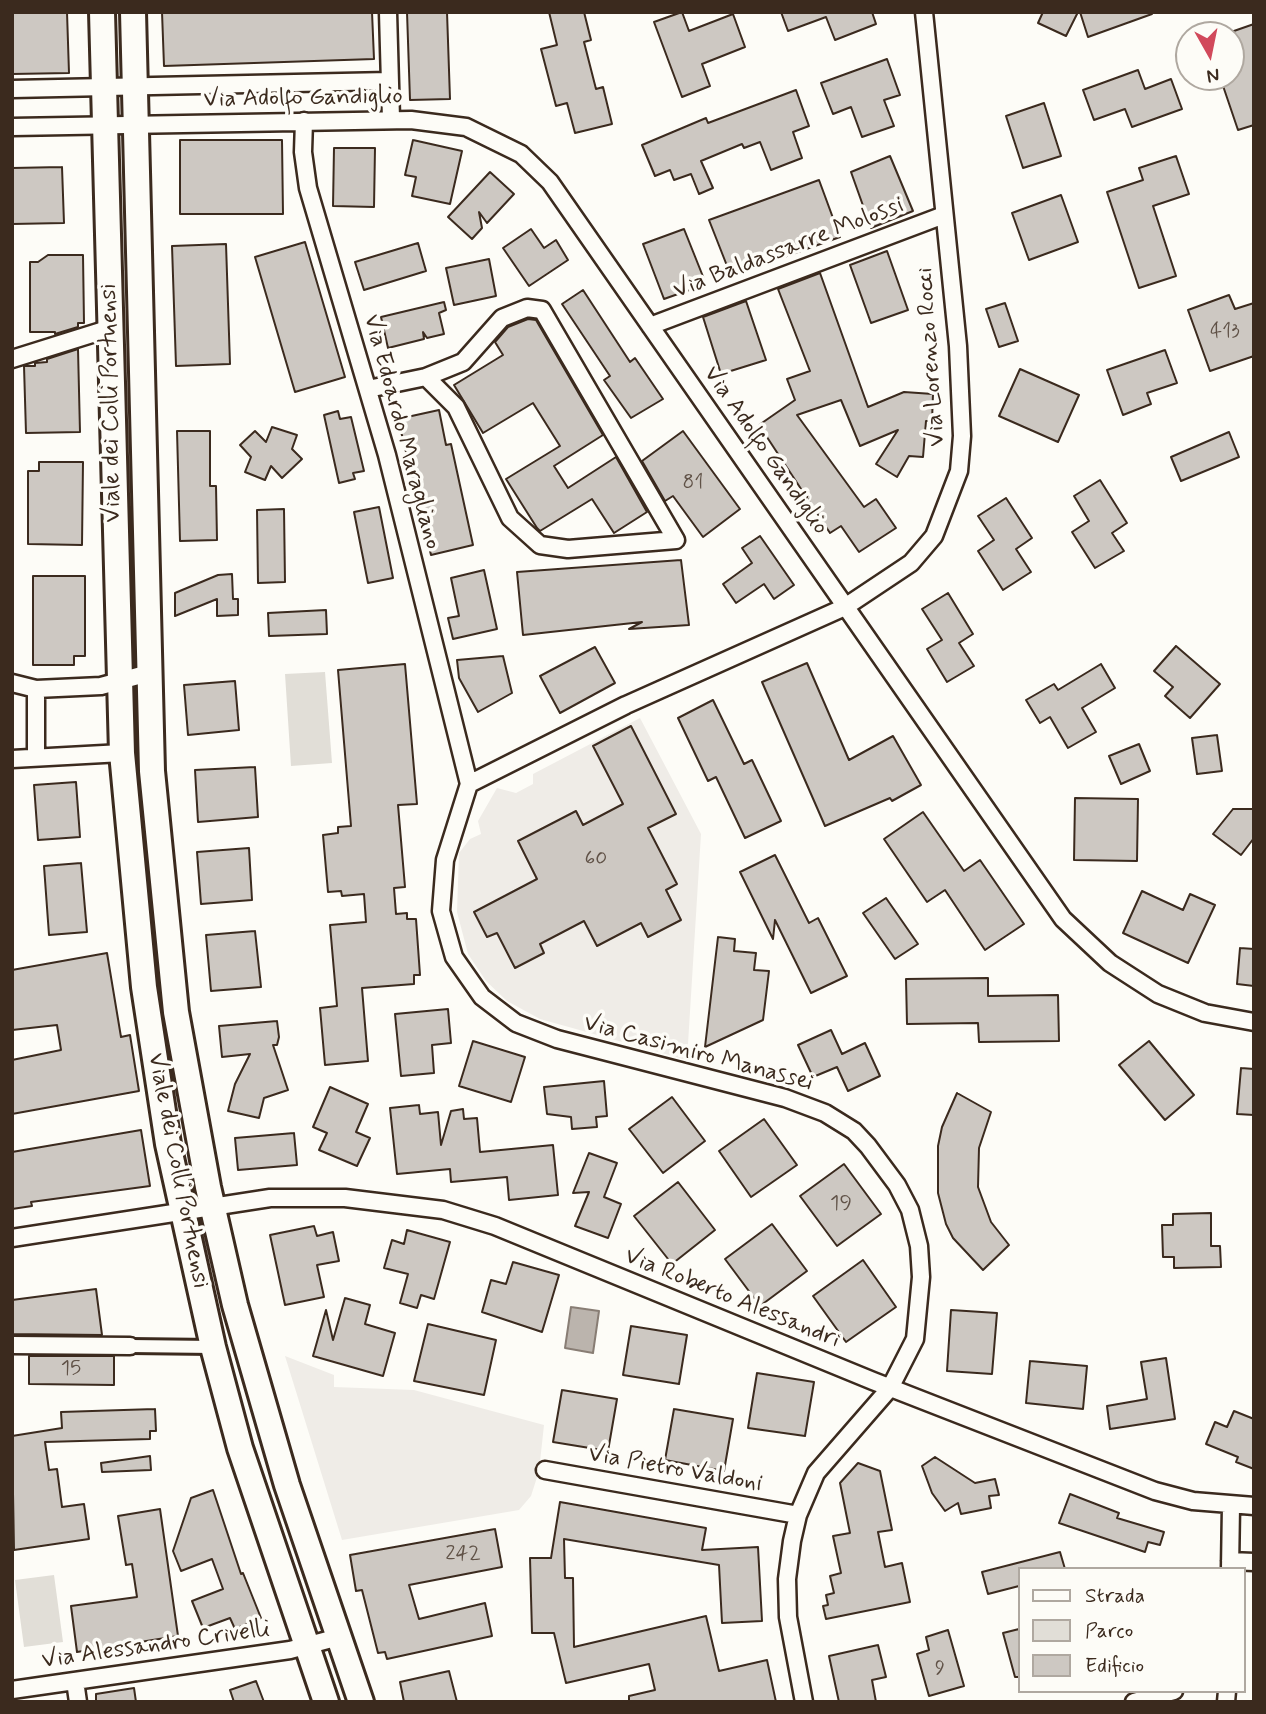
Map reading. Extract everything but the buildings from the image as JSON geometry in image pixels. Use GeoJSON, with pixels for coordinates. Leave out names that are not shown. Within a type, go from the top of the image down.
{"type":"FeatureCollection","features":[{"type":"Feature","properties":{"kind":"main road","name":"Viale dei Colli Portuensi"},"geometry":{"type":"LineString","coordinates":[[102,12],[122,753],[144,987],[168,1144],[214,1346],[240,1448],[326,1702]]}},
{"type":"Feature","properties":{"kind":"main road","name":"Viale dei Colli Portuensi"},"geometry":{"type":"LineString","coordinates":[[132,12],[149,673],[155,813],[169,954],[180,1035],[212,1206],[272,1439],[361,1702]]}},
{"type":"Feature","properties":{"kind":"street"},"geometry":{"type":"LineString","coordinates":[[388,12],[391,119]]}},
{"type":"Feature","properties":{"kind":"street","name":"Via Lorenzo Rocci"},"geometry":{"type":"LineString","coordinates":[[469,784],[626,705],[845,607],[878,587],[918,556],[940,525],[959,471],[962,436],[958,346],[924,12]]}},
{"type":"Feature","properties":{"kind":"street","name":"Via Adolfo Gandiglio"},"geometry":{"type":"LineString","coordinates":[[134,87],[389,81]]}},
{"type":"Feature","properties":{"kind":"street"},"geometry":{"type":"LineString","coordinates":[[12,89],[134,87]]}},
{"type":"Feature","properties":{"kind":"street","name":"Via Adolfo Gandiglio"},"geometry":{"type":"LineString","coordinates":[[135,124],[391,119],[466,127],[512,148],[530,160],[550,183],[1073,931],[1110,963],[1158,994],[1219,1017],[1254,1022]]}},
{"type":"Feature","properties":{"kind":"street","name":"Via Edoardo Maragliano"},"geometry":{"type":"LineString","coordinates":[[304,121],[303,152],[308,188],[368,389],[469,784]]}},
{"type":"Feature","properties":{"kind":"street"},"geometry":{"type":"LineString","coordinates":[[12,127],[135,124]]}},
{"type":"Feature","properties":{"kind":"street","name":"Via Baldassarre Molossi"},"geometry":{"type":"LineString","coordinates":[[650,326],[944,215]]}},
{"type":"Feature","properties":{"kind":"street"},"geometry":{"type":"LineString","coordinates":[[368,389],[426,377],[468,359],[488,330],[502,318],[527,308],[542,310],[676,540],[568,549],[540,545],[510,518],[456,407],[426,377]]}},
{"type":"Feature","properties":{"kind":"street"},"geometry":{"type":"LineString","coordinates":[[12,359],[111,328]]}},
{"type":"Feature","properties":{"kind":"street"},"geometry":{"type":"LineString","coordinates":[[12,683],[36,689],[101,686],[149,673]]}},
{"type":"Feature","properties":{"kind":"street"},"geometry":{"type":"LineString","coordinates":[[36,689],[36,755]]}},
{"type":"Feature","properties":{"kind":"street"},"geometry":{"type":"LineString","coordinates":[[12,758],[122,753]]}},
{"type":"Feature","properties":{"kind":"street","name":"Via Casimiro Manassei"},"geometry":{"type":"LineString","coordinates":[[469,784],[445,860],[441,911],[454,957],[472,985],[493,1007],[516,1023],[556,1039],[810,1106],[854,1131],[891,1177],[910,1210],[915,1228],[921,1294],[915,1339],[890,1388],[823,1462],[798,1515],[786,1591],[792,1643],[804,1702]]}},
{"type":"Feature","properties":{"kind":"street","name":"Via Roberto Alessandri"},"geometry":{"type":"LineString","coordinates":[[12,1238],[270,1198],[316,1197],[400,1203],[457,1213],[890,1388],[1155,1491],[1193,1501],[1254,1506]]}},
{"type":"Feature","properties":{"kind":"street"},"geometry":{"type":"LineString","coordinates":[[12,1345],[214,1346]]}},
{"type":"Feature","properties":{"kind":"street","name":"Via Pietro Valdoni"},"geometry":{"type":"LineString","coordinates":[[545,1470],[798,1515]]}},
{"type":"Feature","properties":{"kind":"street"},"geometry":{"type":"LineString","coordinates":[[1231,1506],[1230,1565],[1254,1562]]}},
{"type":"Feature","properties":{"kind":"street"},"geometry":{"type":"LineString","coordinates":[[307,1647],[339,1637]]}},
{"type":"Feature","properties":{"kind":"street","name":"Via Alessandro Crivelli"},"geometry":{"type":"LineString","coordinates":[[12,1690],[307,1647]]}},
{"type":"Feature","properties":{"kind":"street"},"geometry":{"type":"LineString","coordinates":[[75,1681],[78,1702]]}},
{"type":"Feature","properties":{"kind":"street"},"geometry":{"type":"LineString","coordinates":[[1134,1702],[1167,1693]]}},
{"type":"Feature","properties":{"kind":"shaded area"},"geometry":{"type":"Polygon","coordinates":[[[640,718],[701,834],[687,1060],[540,1019],[507,1001],[486,981],[468,954],[457,912],[459,853],[470,839],[481,834],[478,821],[497,788],[516,793],[533,784],[533,774],[640,718]]]}},
{"type":"Feature","properties":{"kind":"shaded area"},"geometry":{"type":"Polygon","coordinates":[[[571,1307],[599,1311],[593,1353],[565,1348],[571,1307]]]}},
{"type":"Feature","properties":{"kind":"shaded area"},"geometry":{"type":"Polygon","coordinates":[[[285,1356],[334,1375],[334,1387],[414,1390],[544,1425],[539,1471],[531,1496],[519,1510],[342,1540],[285,1356]]]}},
{"type":"Feature","properties":{"kind":"green space"},"geometry":{"type":"Polygon","coordinates":[[[325,672],[332,763],[291,766],[285,674],[325,672]]]}},
{"type":"Feature","properties":{"kind":"green space"},"geometry":{"type":"Polygon","coordinates":[[[54,1575],[63,1642],[24,1647],[15,1580],[54,1575]]]}}]}
